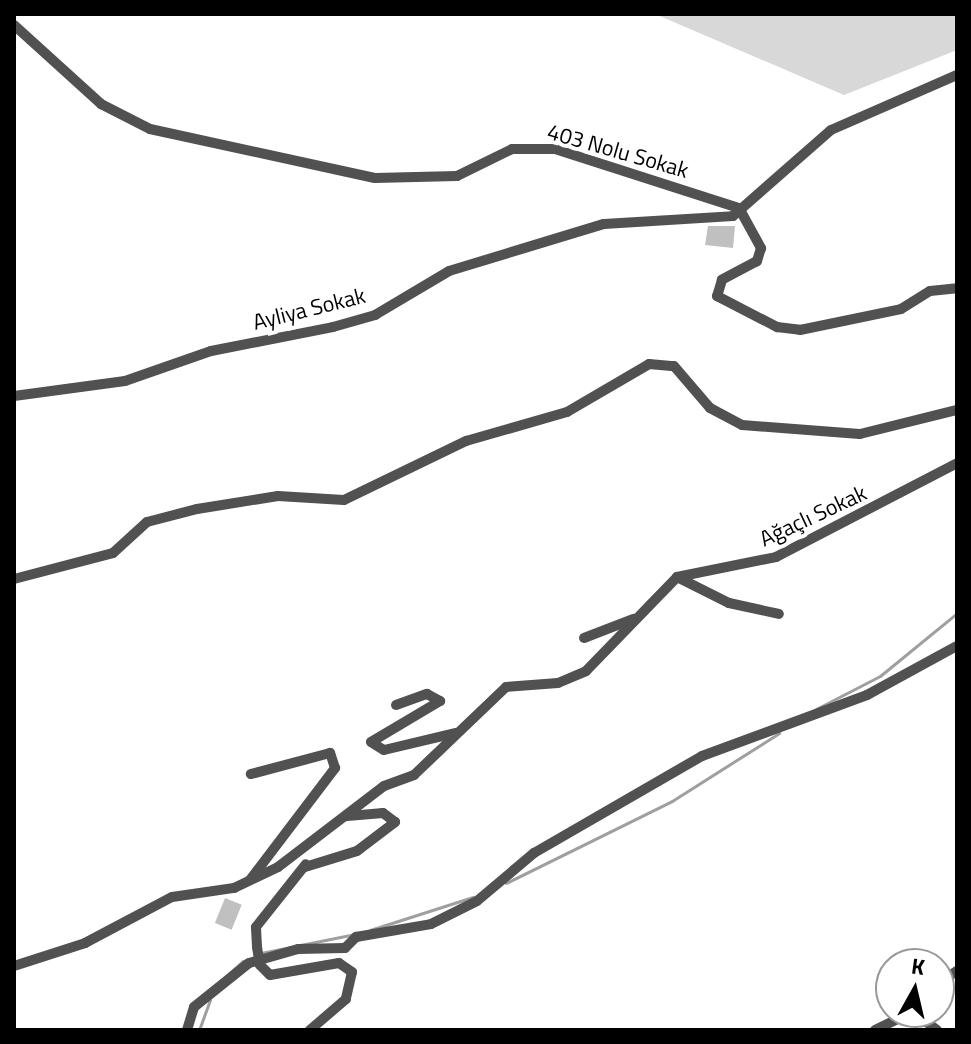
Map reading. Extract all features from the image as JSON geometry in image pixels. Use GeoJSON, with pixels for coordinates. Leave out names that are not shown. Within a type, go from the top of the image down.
{"type":"FeatureCollection","features":[{"type":"Feature","properties":{"kind":"street","name":"403 Nolu Sokak"},"geometry":{"type":"LineString","coordinates":[[14,25],[101,104],[150,129],[375,178],[457,176],[512,149],[555,149],[739,208]]}},
{"type":"Feature","properties":{"kind":"street"},"geometry":{"type":"LineString","coordinates":[[957,75],[831,130],[739,208],[761,248],[757,261],[722,280],[717,296],[777,327],[800,330],[901,309],[930,291],[957,288]]}},
{"type":"Feature","properties":{"kind":"street","name":"Ayliya Sokak"},"geometry":{"type":"LineString","coordinates":[[14,396],[125,381],[211,351],[333,327],[375,315],[449,271],[604,224],[690,223],[733,216],[739,208]]}},
{"type":"Feature","properties":{"kind":"street"},"geometry":{"type":"LineString","coordinates":[[14,579],[113,553],[147,522],[197,509],[278,496],[344,500],[466,441],[567,412],[661,362],[674,366],[724,419],[742,425],[860,434],[955,411],[957,399]]}},
{"type":"Feature","properties":{"kind":"street","name":"Ağaçlı Sokak"},"geometry":{"type":"LineString","coordinates":[[677,577],[776,557],[957,463]]}},
{"type":"Feature","properties":{"kind":"street"},"geometry":{"type":"LineString","coordinates":[[14,966],[85,943],[172,897],[249,881],[311,849],[384,786],[414,775],[506,687],[527,689],[573,680],[677,577],[729,603],[779,614]]}},
{"type":"Feature","properties":{"kind":"street"},"geometry":{"type":"LineString","coordinates":[[584,638],[643,613]]}},
{"type":"Feature","properties":{"kind":"street"},"geometry":{"type":"LineString","coordinates":[[187,1030],[194,1007],[249,963],[415,931],[477,901],[548,848],[702,756],[867,695],[957,646]]}},
{"type":"Feature","properties":{"kind":"street"},"geometry":{"type":"LineString","coordinates":[[396,705],[427,694],[440,701],[371,742],[384,750],[461,731]]}},
{"type":"Feature","properties":{"kind":"street"},"geometry":{"type":"LineString","coordinates":[[249,881],[335,768],[330,753],[251,774]]}},
{"type":"Feature","properties":{"kind":"street"},"geometry":{"type":"LineString","coordinates":[[305,867],[357,851],[395,822],[383,813],[346,816]]}},
{"type":"Feature","properties":{"kind":"street"},"geometry":{"type":"LineString","coordinates":[[310,1030],[346,999],[352,972],[339,963],[270,975],[260,965],[256,927],[305,867],[311,849]]}},
{"type":"Feature","properties":{"kind":"shaded area"},"geometry":{"type":"Polygon","coordinates":[[[655,14],[957,14],[957,50],[844,95],[655,14]]]}},
{"type":"Feature","properties":{"kind":"building"},"geometry":{"type":"Polygon","coordinates":[[[708,226],[735,226],[733,248],[705,245],[708,226]]]}},
{"type":"Feature","properties":{"kind":"building"},"geometry":{"type":"Polygon","coordinates":[[[225,898],[242,905],[232,930],[215,923],[225,898]]]}},
{"type":"Feature","properties":{"kind":"waterway"},"geometry":{"type":"LineString","coordinates":[[816,709],[880,676],[957,613]]}},
{"type":"Feature","properties":{"kind":"waterway"},"geometry":{"type":"LineString","coordinates":[[506,883],[672,801],[779,733]]}},
{"type":"Feature","properties":{"kind":"waterway"},"geometry":{"type":"LineString","coordinates":[[370,930],[473,897]]}},
{"type":"Feature","properties":{"kind":"waterway"},"geometry":{"type":"LineString","coordinates":[[261,953],[355,934]]}},
{"type":"Feature","properties":{"kind":"waterway"},"geometry":{"type":"LineString","coordinates":[[225,977],[243,961]]}},
{"type":"Feature","properties":{"kind":"waterway"},"geometry":{"type":"LineString","coordinates":[[199,1030],[210,1000]]}}]}
